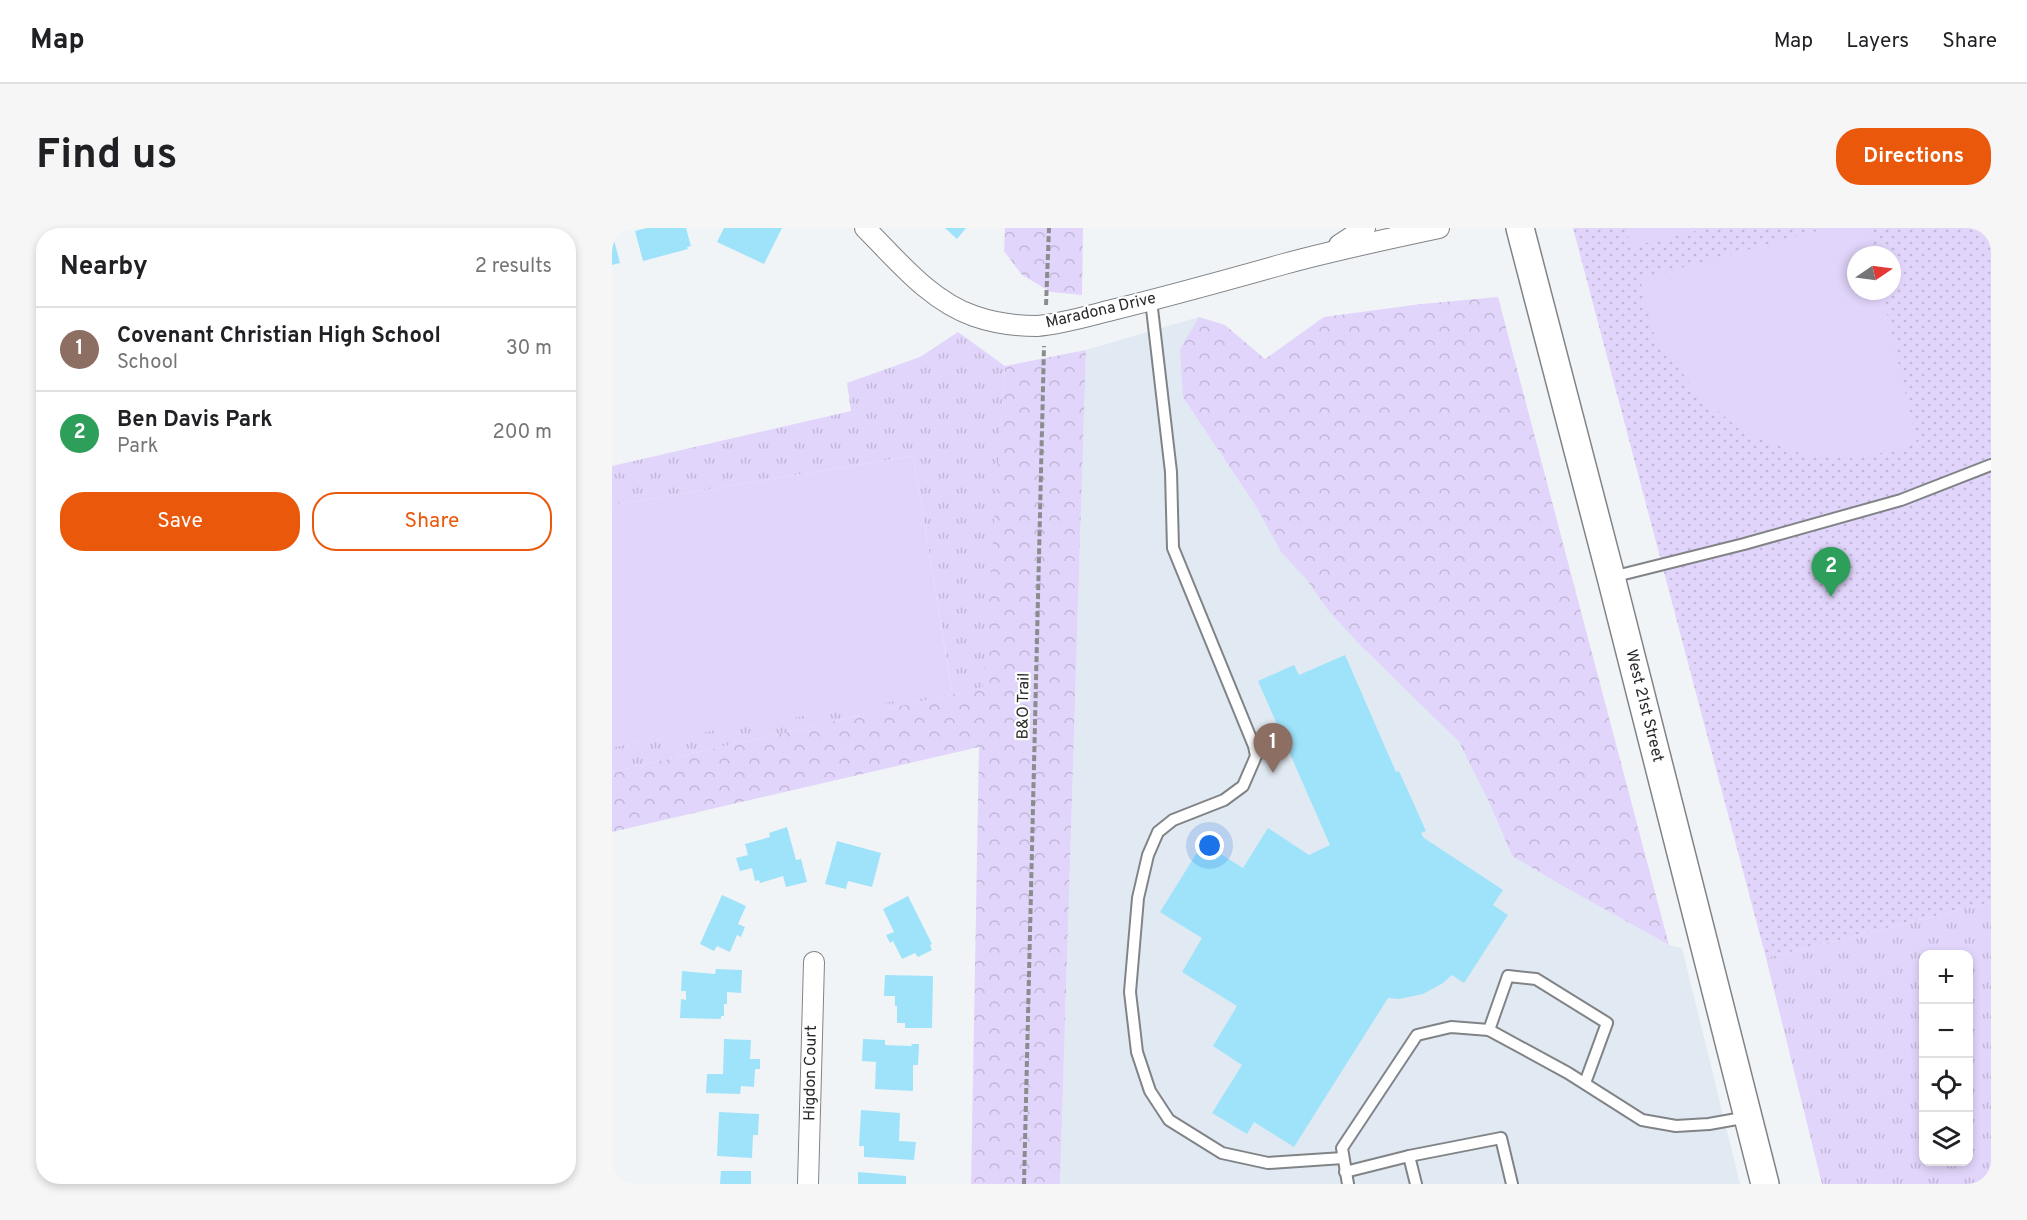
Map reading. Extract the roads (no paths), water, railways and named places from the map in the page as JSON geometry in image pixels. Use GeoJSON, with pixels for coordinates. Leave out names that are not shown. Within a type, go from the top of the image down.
{"type":"FeatureCollection","features":[{"type":"Feature","properties":{"kind":"street","name":"Maradona Drive"},"geometry":{"type":"LineString","coordinates":[[865,228],[920,282],[953,307],[972,316],[1013,325],[1045,325],[1151,300],[1329,252],[1439,228]]}},
{"type":"Feature","properties":{"kind":"street","name":"Maradona Drive"},"geometry":{"type":"LineString","coordinates":[[1329,252],[1365,228]]}},
{"type":"Feature","properties":{"kind":"street","name":"West 21st Street"},"geometry":{"type":"LineString","coordinates":[[1521,228],[1765,1184]]}},
{"type":"Feature","properties":{"kind":"street","name":"Higdon Court"},"geometry":{"type":"LineString","coordinates":[[808,1184],[814,962]]}},
{"type":"Feature","properties":{"kind":"lane"},"geometry":{"type":"LineString","coordinates":[[1151,300],[1171,471],[1173,548],[1254,746],[1256,756],[1243,786],[1224,800],[1173,820],[1158,832],[1148,855],[1138,898],[1130,992],[1137,1052],[1150,1091],[1169,1120],[1222,1153],[1268,1162],[1343,1158]]}},
{"type":"Feature","properties":{"kind":"lane"},"geometry":{"type":"LineString","coordinates":[[1611,577],[1744,544],[1901,500],[1991,465]]}},
{"type":"Feature","properties":{"kind":"lane"},"geometry":{"type":"LineString","coordinates":[[1489,1030],[1508,976],[1536,979],[1607,1023],[1585,1083]]}},
{"type":"Feature","properties":{"kind":"lane"},"geometry":{"type":"LineString","coordinates":[[1348,1184],[1342,1148],[1417,1035],[1451,1027],[1489,1030],[1585,1083],[1642,1120],[1676,1126],[1709,1124],[1748,1117]]}},
{"type":"Feature","properties":{"kind":"lane"},"geometry":{"type":"LineString","coordinates":[[1346,1172],[1409,1156],[1502,1138],[1512,1184]]}},
{"type":"Feature","properties":{"kind":"lane"},"geometry":{"type":"LineString","coordinates":[[1409,1156],[1416,1184]]}},
{"type":"Feature","properties":{"kind":"place","name":"Ben Davis Park"},"geometry":{"type":"Point","coordinates":[1831,597]}},
{"type":"Feature","properties":{"kind":"place","name":"Covenant Christian High School"},"geometry":{"type":"Point","coordinates":[1273,773]}}]}
